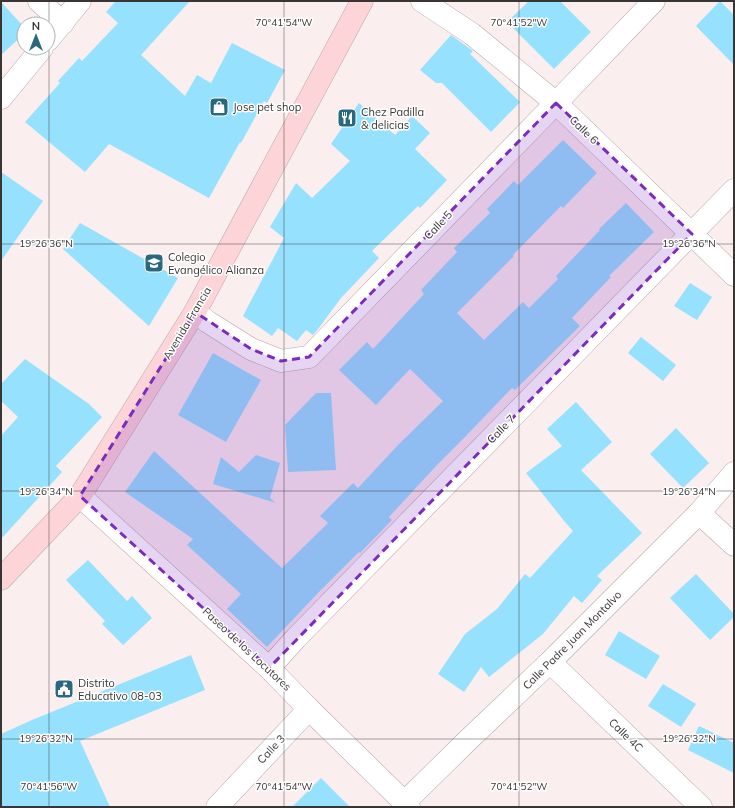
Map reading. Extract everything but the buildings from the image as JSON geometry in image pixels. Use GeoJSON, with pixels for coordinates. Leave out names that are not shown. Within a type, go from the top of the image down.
{"type":"FeatureCollection","features":[{"type":"Feature","properties":{"kind":"main road","name":"Avenida Francia"},"geometry":{"type":"LineString","coordinates":[[1,579],[80,496],[195,312],[362,1]]}},
{"type":"Feature","properties":{"kind":"street"},"geometry":{"type":"LineString","coordinates":[[39,1],[63,23]]}},
{"type":"Feature","properties":{"kind":"street"},"geometry":{"type":"LineString","coordinates":[[56,31],[80,1]]}},
{"type":"Feature","properties":{"kind":"street","name":"Calle 6"},"geometry":{"type":"LineString","coordinates":[[422,1],[472,34],[556,103],[734,275]]}},
{"type":"Feature","properties":{"kind":"street","name":"Calle 5"},"geometry":{"type":"LineString","coordinates":[[195,312],[251,349],[281,361],[310,357],[654,1]]}},
{"type":"Feature","properties":{"kind":"street"},"geometry":{"type":"LineString","coordinates":[[1,98],[35,56]]}},
{"type":"Feature","properties":{"kind":"street","name":"Calle 7"},"geometry":{"type":"LineString","coordinates":[[269,668],[734,190]]}},
{"type":"Feature","properties":{"kind":"street","name":"Calle Padre Juan Montalvo"},"geometry":{"type":"LineString","coordinates":[[407,804],[466,742],[550,662],[699,513],[734,473]]}},
{"type":"Feature","properties":{"kind":"street","name":"Paseo de los Locutores"},"geometry":{"type":"LineString","coordinates":[[80,496],[269,668],[407,804]]}},
{"type":"Feature","properties":{"kind":"street"},"geometry":{"type":"LineString","coordinates":[[699,513],[734,546]]}},
{"type":"Feature","properties":{"kind":"street","name":"Calle 4C"},"geometry":{"type":"LineString","coordinates":[[550,662],[701,807]]}},
{"type":"Feature","properties":{"kind":"street","name":"Calle 3"},"geometry":{"type":"LineString","coordinates":[[217,807],[309,709]]}},
{"type":"Feature","properties":{"kind":"highlighted area"},"geometry":{"type":"Polygon","coordinates":[[[556,103],[692,234],[269,668],[80,496],[195,312],[251,349],[281,361],[309,357],[556,103]]]}},
{"type":"Feature","properties":{"kind":"place","name":"Jose pet shop"},"geometry":{"type":"Point","coordinates":[219,107]}},
{"type":"Feature","properties":{"kind":"place","name":"Chez Padilla & delicias"},"geometry":{"type":"Point","coordinates":[347,118]}},
{"type":"Feature","properties":{"kind":"place","name":"Colegio Evangélico Alianza"},"geometry":{"type":"Point","coordinates":[154,263]}},
{"type":"Feature","properties":{"kind":"place","name":"Distrito Educativo 08-03"},"geometry":{"type":"Point","coordinates":[64,689]}}]}
